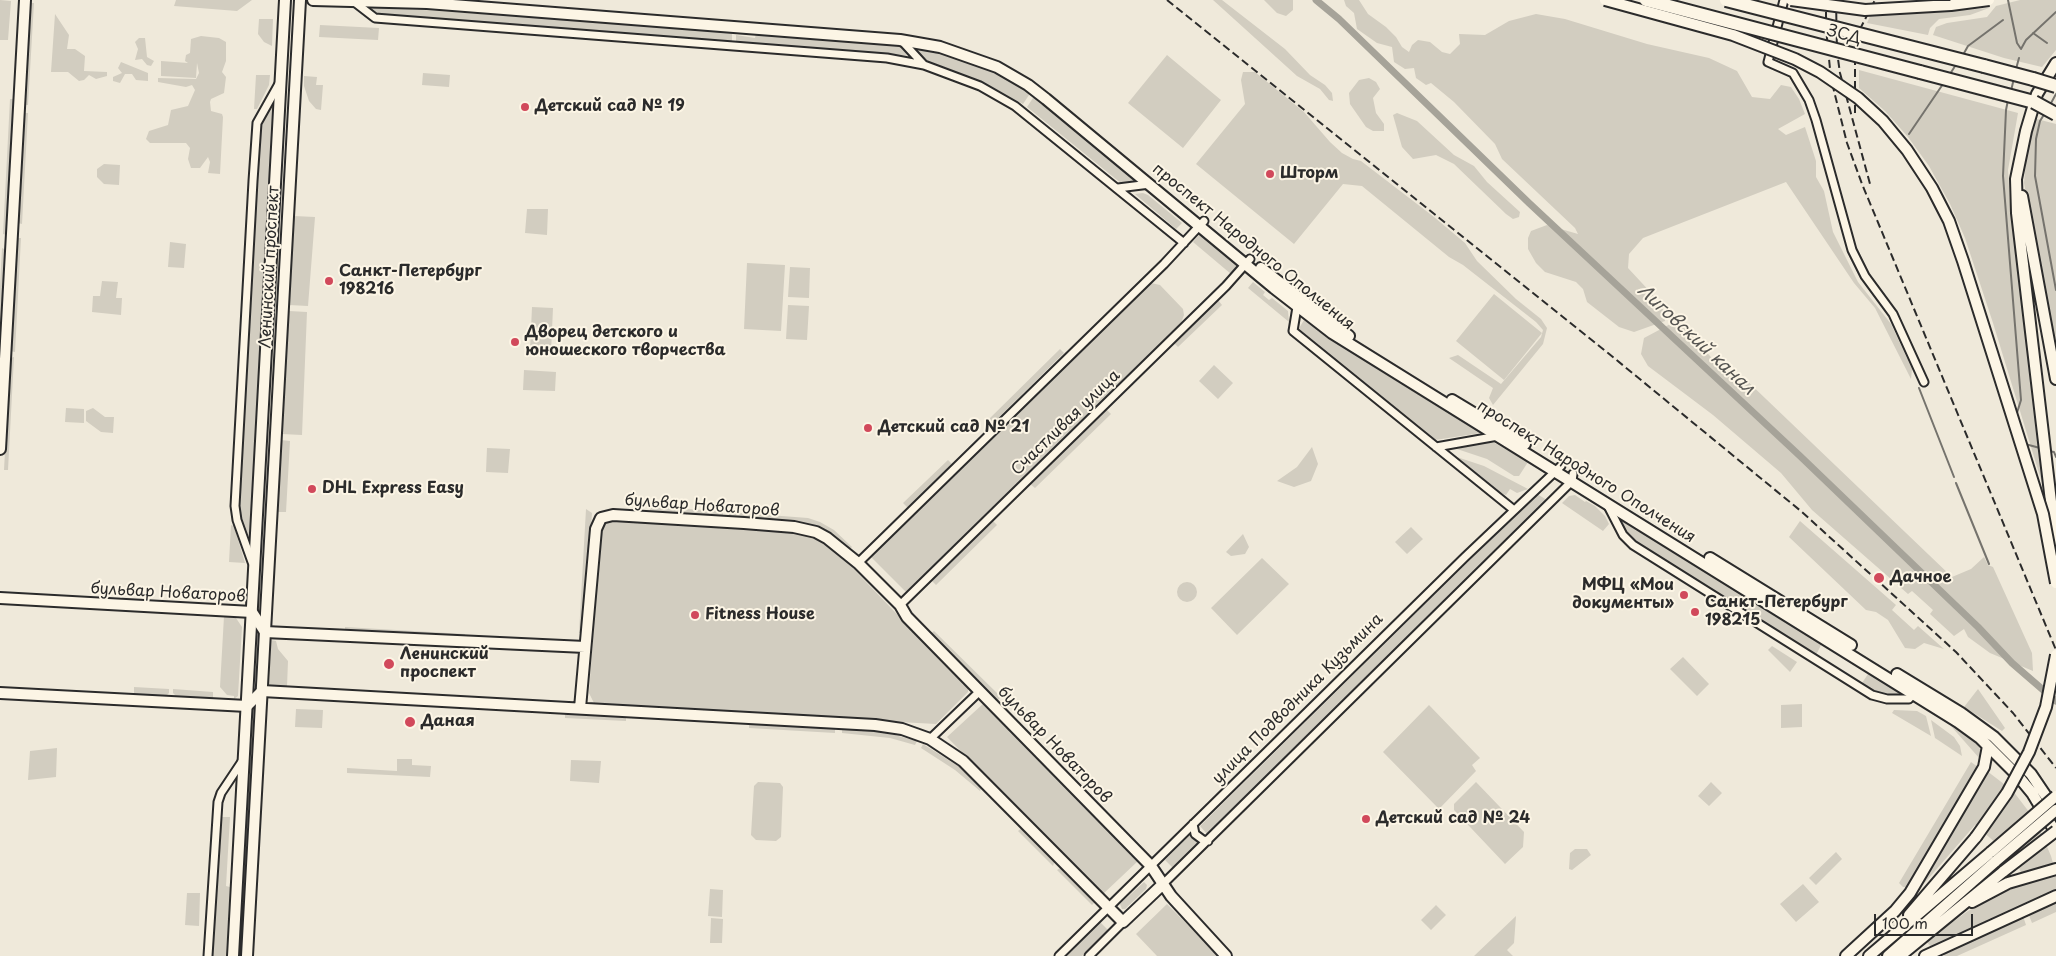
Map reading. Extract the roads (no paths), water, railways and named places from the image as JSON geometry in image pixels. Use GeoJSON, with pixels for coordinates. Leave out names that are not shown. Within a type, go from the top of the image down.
{"type":"FeatureCollection","features":[{"type":"Feature","properties":{"kind":"highway","name":"ЗСД"},"geometry":{"type":"LineString","coordinates":[[1646,0],[2034,102]]}},
{"type":"Feature","properties":{"kind":"highway","name":"ЗСД"},"geometry":{"type":"LineString","coordinates":[[1726,0],[2033,80]]}},
{"type":"Feature","properties":{"kind":"highway"},"geometry":{"type":"LineString","coordinates":[[2033,80],[2056,80]]}},
{"type":"Feature","properties":{"kind":"highway"},"geometry":{"type":"LineString","coordinates":[[2033,80],[2056,86]]}},
{"type":"Feature","properties":{"kind":"highway"},"geometry":{"type":"LineString","coordinates":[[2034,102],[2056,107]]}},
{"type":"Feature","properties":{"kind":"highway"},"geometry":{"type":"LineString","coordinates":[[2034,102],[2056,114]]}},
{"type":"Feature","properties":{"kind":"main road"},"geometry":{"type":"LineString","coordinates":[[0,449],[25,0]]}},
{"type":"Feature","properties":{"kind":"main road","name":"Ленинский проспект"},"geometry":{"type":"LineString","coordinates":[[233,956],[285,0]]}},
{"type":"Feature","properties":{"kind":"main road","name":"Ленинский проспект"},"geometry":{"type":"LineString","coordinates":[[247,956],[300,0]]}},
{"type":"Feature","properties":{"kind":"main road","name":"проспект Народного Ополчения"},"geometry":{"type":"LineString","coordinates":[[313,0],[427,3],[900,40],[940,47],[973,58],[1013,76],[1046,99],[1150,184],[1202,223]]}},
{"type":"Feature","properties":{"kind":"main road","name":"проспект Народного Ополчения"},"geometry":{"type":"LineString","coordinates":[[476,0],[900,33],[953,45],[995,60],[1039,85],[1248,262],[1297,306],[1349,344],[1498,436],[1558,468]]}},
{"type":"Feature","properties":{"kind":"main road"},"geometry":{"type":"LineString","coordinates":[[1605,0],[1733,35],[1795,59],[1820,72],[1858,98],[1883,121],[1908,150],[1932,188],[1949,221],[1963,261],[2043,514],[2056,584]]}},
{"type":"Feature","properties":{"kind":"main road"},"geometry":{"type":"LineString","coordinates":[[1791,0],[1865,10],[1951,5],[1989,0]]}},
{"type":"Feature","properties":{"kind":"main road"},"geometry":{"type":"LineString","coordinates":[[2056,63],[2037,94],[2022,148],[2016,179],[2017,213],[2056,544]]}},
{"type":"Feature","properties":{"kind":"main road"},"geometry":{"type":"LineString","coordinates":[[2022,148],[2020,179],[2024,212],[2056,379]]}},
{"type":"Feature","properties":{"kind":"main road","name":"проспект Народного Ополчения"},"geometry":{"type":"LineString","coordinates":[[1248,262],[1353,338],[1573,478],[1917,690],[1988,746],[2032,793],[2056,832]]}},
{"type":"Feature","properties":{"kind":"main road","name":"проспект Народного Ополчения"},"geometry":{"type":"LineString","coordinates":[[1573,478],[1606,502],[1917,690],[1967,717],[2003,745],[2032,774],[2056,810]]}},
{"type":"Feature","properties":{"kind":"main road","name":"бульвар Новаторов"},"geometry":{"type":"LineString","coordinates":[[585,647],[596,529],[598,523],[606,516],[794,527],[816,532],[827,538],[858,563],[900,605],[907,617],[1151,866],[1162,885],[1226,956]]}},
{"type":"Feature","properties":{"kind":"main road","name":"бульвар Новаторов"},"geometry":{"type":"LineString","coordinates":[[0,598],[252,612],[265,632]]}},
{"type":"Feature","properties":{"kind":"main road"},"geometry":{"type":"LineString","coordinates":[[251,631],[585,647],[580,708]]}},
{"type":"Feature","properties":{"kind":"main road"},"geometry":{"type":"LineString","coordinates":[[1891,936],[1968,848],[2007,793],[2038,729],[2053,675],[2056,655]]}},
{"type":"Feature","properties":{"kind":"main road"},"geometry":{"type":"LineString","coordinates":[[248,690],[875,725],[902,729],[930,739],[949,750],[976,773],[1123,922],[1162,885]]}},
{"type":"Feature","properties":{"kind":"main road"},"geometry":{"type":"LineString","coordinates":[[0,693],[247,706],[262,690]]}},
{"type":"Feature","properties":{"kind":"main road"},"geometry":{"type":"LineString","coordinates":[[1846,956],[1910,894],[1984,767],[1988,746]]}},
{"type":"Feature","properties":{"kind":"main road"},"geometry":{"type":"LineString","coordinates":[[1869,956],[2056,796]]}},
{"type":"Feature","properties":{"kind":"main road"},"geometry":{"type":"LineString","coordinates":[[1888,956],[2056,810]]}},
{"type":"Feature","properties":{"kind":"main road"},"geometry":{"type":"LineString","coordinates":[[1900,956],[1947,915],[2056,832]]}},
{"type":"Feature","properties":{"kind":"main road"},"geometry":{"type":"LineString","coordinates":[[1947,915],[2008,883],[2056,869]]}},
{"type":"Feature","properties":{"kind":"main road"},"geometry":{"type":"LineString","coordinates":[[1925,956],[2056,896]]}},
{"type":"Feature","properties":{"kind":"street"},"geometry":{"type":"LineString","coordinates":[[1784,0],[1768,62],[1793,72],[1808,100],[1816,120],[1852,250],[1865,276],[1894,314],[1924,382]]}},
{"type":"Feature","properties":{"kind":"street"},"geometry":{"type":"LineString","coordinates":[[352,1],[375,18],[887,58],[924,65],[980,86],[1015,106],[1184,242]]}},
{"type":"Feature","properties":{"kind":"street"},"geometry":{"type":"LineString","coordinates":[[900,40],[924,65]]}},
{"type":"Feature","properties":{"kind":"street"},"geometry":{"type":"LineString","coordinates":[[254,568],[237,520],[235,496],[256,129],[257,123],[281,80]]}},
{"type":"Feature","properties":{"kind":"street"},"geometry":{"type":"LineString","coordinates":[[1118,188],[1150,184]]}},
{"type":"Feature","properties":{"kind":"street"},"geometry":{"type":"LineString","coordinates":[[858,563],[1202,223]]}},
{"type":"Feature","properties":{"kind":"street","name":"Счастливая улица"},"geometry":{"type":"LineString","coordinates":[[900,605],[1248,262]]}},
{"type":"Feature","properties":{"kind":"street"},"geometry":{"type":"LineString","coordinates":[[1297,306],[1293,331],[1514,510]]}},
{"type":"Feature","properties":{"kind":"street"},"geometry":{"type":"LineString","coordinates":[[1436,447],[1498,436]]}},
{"type":"Feature","properties":{"kind":"street","name":"улица Подводника Кузьмина"},"geometry":{"type":"LineString","coordinates":[[1059,956],[1558,468]]}},
{"type":"Feature","properties":{"kind":"street"},"geometry":{"type":"LineString","coordinates":[[1162,885],[1573,478]]}},
{"type":"Feature","properties":{"kind":"street"},"geometry":{"type":"LineString","coordinates":[[1606,502],[1623,535],[1633,545],[1872,695],[1887,699],[1909,699],[1917,690]]}},
{"type":"Feature","properties":{"kind":"street"},"geometry":{"type":"LineString","coordinates":[[930,739],[980,691]]}},
{"type":"Feature","properties":{"kind":"street"},"geometry":{"type":"LineString","coordinates":[[208,956],[219,797],[244,758]]}},
{"type":"Feature","properties":{"kind":"street"},"geometry":{"type":"LineString","coordinates":[[1193,824],[1193,829],[1198,838],[1208,841]]}},
{"type":"Feature","properties":{"kind":"street"},"geometry":{"type":"LineString","coordinates":[[1089,956],[1123,922]]}},
{"type":"Feature","properties":{"kind":"waterway","name":"Лиговский канал"},"geometry":{"type":"LineString","coordinates":[[1316,0],[1339,19],[1529,203],[1800,456],[1978,627],[2012,663],[2056,701]]}},
{"type":"Feature","properties":{"kind":"waterway"},"geometry":{"type":"LineString","coordinates":[[2008,0],[2017,43],[2021,49]]}},
{"type":"Feature","properties":{"kind":"waterway"},"geometry":{"type":"LineString","coordinates":[[2021,49],[2026,40],[2056,12]]}},
{"type":"Feature","properties":{"kind":"waterway"},"geometry":{"type":"LineString","coordinates":[[1963,55],[1968,46],[2003,20]]}},
{"type":"Feature","properties":{"kind":"waterway"},"geometry":{"type":"LineString","coordinates":[[2033,33],[2047,43]]}},
{"type":"Feature","properties":{"kind":"waterway"},"geometry":{"type":"LineString","coordinates":[[2016,69],[2019,58]]}},
{"type":"Feature","properties":{"kind":"waterway"},"geometry":{"type":"LineString","coordinates":[[1950,74],[1957,63]]}},
{"type":"Feature","properties":{"kind":"waterway"},"geometry":{"type":"LineString","coordinates":[[2011,91],[2014,78]]}},
{"type":"Feature","properties":{"kind":"waterway"},"geometry":{"type":"LineString","coordinates":[[1909,134],[1943,84]]}},
{"type":"Feature","properties":{"kind":"waterway"},"geometry":{"type":"LineString","coordinates":[[2050,105],[2056,94]]}},
{"type":"Feature","properties":{"kind":"waterway"},"geometry":{"type":"LineString","coordinates":[[2008,100],[2003,176],[2021,400],[2016,416]]}},
{"type":"Feature","properties":{"kind":"waterway"},"geometry":{"type":"LineString","coordinates":[[2045,113],[2040,121],[2036,139],[2035,176],[2056,290]]}},
{"type":"Feature","properties":{"kind":"waterway"},"geometry":{"type":"LineString","coordinates":[[1919,388],[1954,477]]}},
{"type":"Feature","properties":{"kind":"waterway"},"geometry":{"type":"LineString","coordinates":[[2025,444],[2040,448]]}},
{"type":"Feature","properties":{"kind":"waterway"},"geometry":{"type":"LineString","coordinates":[[2049,451],[2054,452],[2056,457]]}},
{"type":"Feature","properties":{"kind":"waterway"},"geometry":{"type":"LineString","coordinates":[[1956,483],[1989,564]]}},
{"type":"Feature","properties":{"kind":"railway"},"geometry":{"type":"LineString","coordinates":[[1167,0],[1608,353],[1802,512],[1956,652],[2013,713],[2056,768]]}},
{"type":"Feature","properties":{"kind":"railway"},"geometry":{"type":"LineString","coordinates":[[1826,0],[1826,28],[1831,79],[1847,143],[1862,184],[2056,650]]}},
{"type":"Feature","properties":{"kind":"railway"},"geometry":{"type":"LineString","coordinates":[[1836,0],[1837,52],[1840,73],[1870,184]]}},
{"type":"Feature","properties":{"kind":"railway"},"geometry":{"type":"LineString","coordinates":[[1855,113],[1855,52],[1858,33],[1875,0]]}},
{"type":"Feature","properties":{"kind":"place","name":"Детский сад № 19"},"geometry":{"type":"Point","coordinates":[525,107]}},
{"type":"Feature","properties":{"kind":"place","name":"Шторм"},"geometry":{"type":"Point","coordinates":[1270,174]}},
{"type":"Feature","properties":{"kind":"place","name":"Санкт-Петербург 198216"},"geometry":{"type":"Point","coordinates":[329,281]}},
{"type":"Feature","properties":{"kind":"place","name":"Дворец детского и юношеского творчества"},"geometry":{"type":"Point","coordinates":[515,342]}},
{"type":"Feature","properties":{"kind":"place","name":"Детский сад № 21"},"geometry":{"type":"Point","coordinates":[868,428]}},
{"type":"Feature","properties":{"kind":"place","name":"DHL Express Easy"},"geometry":{"type":"Point","coordinates":[312,489]}},
{"type":"Feature","properties":{"kind":"place","name":"Дачное"},"geometry":{"type":"Point","coordinates":[1879,578]}},
{"type":"Feature","properties":{"kind":"place","name":"МФЦ «Мои документы»"},"geometry":{"type":"Point","coordinates":[1684,595]}},
{"type":"Feature","properties":{"kind":"place","name":"Санкт-Петербург 198215"},"geometry":{"type":"Point","coordinates":[1695,612]}},
{"type":"Feature","properties":{"kind":"place","name":"Fitness House"},"geometry":{"type":"Point","coordinates":[695,615]}},
{"type":"Feature","properties":{"kind":"place","name":"Ленинский проспект"},"geometry":{"type":"Point","coordinates":[389,664]}},
{"type":"Feature","properties":{"kind":"place","name":"Даная"},"geometry":{"type":"Point","coordinates":[410,722]}},
{"type":"Feature","properties":{"kind":"place","name":"Детский сад № 24"},"geometry":{"type":"Point","coordinates":[1366,819]}}]}
